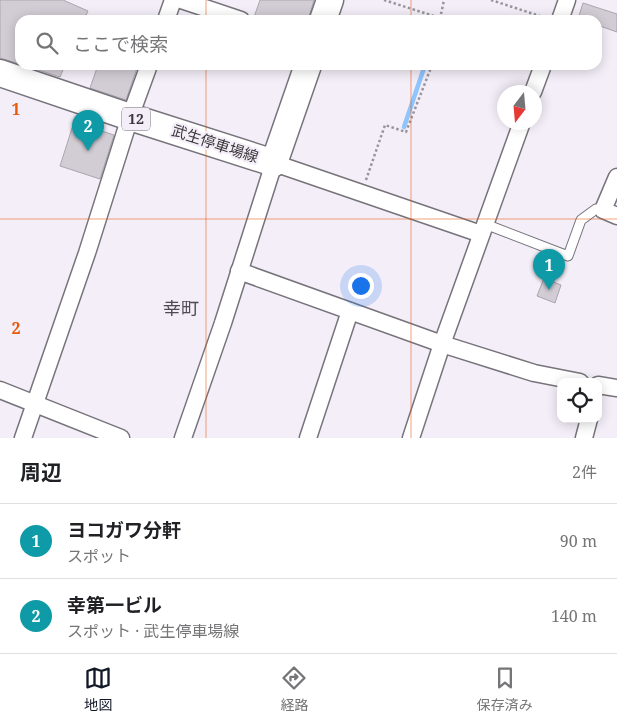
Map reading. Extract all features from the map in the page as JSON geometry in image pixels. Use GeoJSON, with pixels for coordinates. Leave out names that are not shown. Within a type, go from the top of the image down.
{"type":"FeatureCollection","features":[{"type":"Feature","properties":{"kind":"main road"},"geometry":{"type":"LineString","coordinates":[[325,15],[330,0]]}},
{"type":"Feature","properties":{"kind":"main road","name":"武生停車場線"},"geometry":{"type":"LineString","coordinates":[[0,74],[274,163],[306,70]]}},
{"type":"Feature","properties":{"kind":"street"},"geometry":{"type":"LineString","coordinates":[[168,15],[173,0]]}},
{"type":"Feature","properties":{"kind":"street"},"geometry":{"type":"LineString","coordinates":[[182,0],[226,15]]}},
{"type":"Feature","properties":{"kind":"street"},"geometry":{"type":"LineString","coordinates":[[557,15],[567,0]]}},
{"type":"Feature","properties":{"kind":"street"},"geometry":{"type":"LineString","coordinates":[[23,438],[147,70]]}},
{"type":"Feature","properties":{"kind":"street"},"geometry":{"type":"LineString","coordinates":[[537,85],[542,70]]}},
{"type":"Feature","properties":{"kind":"street"},"geometry":{"type":"LineString","coordinates":[[411,438],[442,344],[519,130]]}},
{"type":"Feature","properties":{"kind":"street"},"geometry":{"type":"LineString","coordinates":[[183,438],[223,323],[274,163],[483,229]]}},
{"type":"Feature","properties":{"kind":"street"},"geometry":{"type":"LineString","coordinates":[[610,213],[617,177]]}},
{"type":"Feature","properties":{"kind":"street"},"geometry":{"type":"LineString","coordinates":[[239,271],[442,344],[534,373],[560,378]]}},
{"type":"Feature","properties":{"kind":"street"},"geometry":{"type":"LineString","coordinates":[[308,438],[350,311]]}},
{"type":"Feature","properties":{"kind":"street"},"geometry":{"type":"LineString","coordinates":[[602,386],[617,388]]}},
{"type":"Feature","properties":{"kind":"street"},"geometry":{"type":"LineString","coordinates":[[0,390],[121,438]]}},
{"type":"Feature","properties":{"kind":"street"},"geometry":{"type":"LineString","coordinates":[[584,438],[588,423]]}},
{"type":"Feature","properties":{"kind":"lane"},"geometry":{"type":"LineString","coordinates":[[483,229],[568,256],[581,220],[596,209],[610,213]]}},
{"type":"Feature","properties":{"kind":"path"},"geometry":{"type":"LineString","coordinates":[[384,0],[428,15]]}},
{"type":"Feature","properties":{"kind":"path"},"geometry":{"type":"LineString","coordinates":[[441,15],[444,0]]}},
{"type":"Feature","properties":{"kind":"path"},"geometry":{"type":"LineString","coordinates":[[491,0],[541,15]]}},
{"type":"Feature","properties":{"kind":"path"},"geometry":{"type":"LineString","coordinates":[[366,182],[385,125],[406,132],[430,70]]}},
{"type":"Feature","properties":{"kind":"building"},"geometry":{"type":"Polygon","coordinates":[[[0,0],[63,0],[88,11],[86,15],[15,15],[15,62],[0,58],[0,0]]]}},
{"type":"Feature","properties":{"kind":"building"},"geometry":{"type":"Polygon","coordinates":[[[260,0],[314,0],[310,15],[255,15],[260,0]]]}},
{"type":"Feature","properties":{"kind":"building"},"geometry":{"type":"Polygon","coordinates":[[[583,3],[617,14],[617,32],[602,27],[602,15],[579,15],[583,3]]]}},
{"type":"Feature","properties":{"kind":"building"},"geometry":{"type":"Polygon","coordinates":[[[38,70],[63,70],[60,77],[38,70]]]}},
{"type":"Feature","properties":{"kind":"building"},"geometry":{"type":"Polygon","coordinates":[[[96,70],[136,70],[126,100],[90,88],[96,70]]]}},
{"type":"Feature","properties":{"kind":"building"},"geometry":{"type":"Polygon","coordinates":[[[74,122],[114,135],[100,179],[60,166],[74,122]]]}},
{"type":"Feature","properties":{"kind":"building"},"geometry":{"type":"Polygon","coordinates":[[[544,278],[561,285],[555,303],[537,296],[544,278]]]}},
{"type":"Feature","properties":{"kind":"waterway"},"geometry":{"type":"LineString","coordinates":[[404,127],[423,70]]}},
{"type":"Feature","properties":{"kind":"place","name":"幸第一ビル"},"geometry":{"type":"Point","coordinates":[88,151]}},
{"type":"Feature","properties":{"kind":"place","name":"ヨコガワ分軒"},"geometry":{"type":"Point","coordinates":[549,290]}},
{"type":"Feature","properties":{"kind":"district","name":"幸町"},"geometry":{"type":"Point","coordinates":[181,309]}}]}
